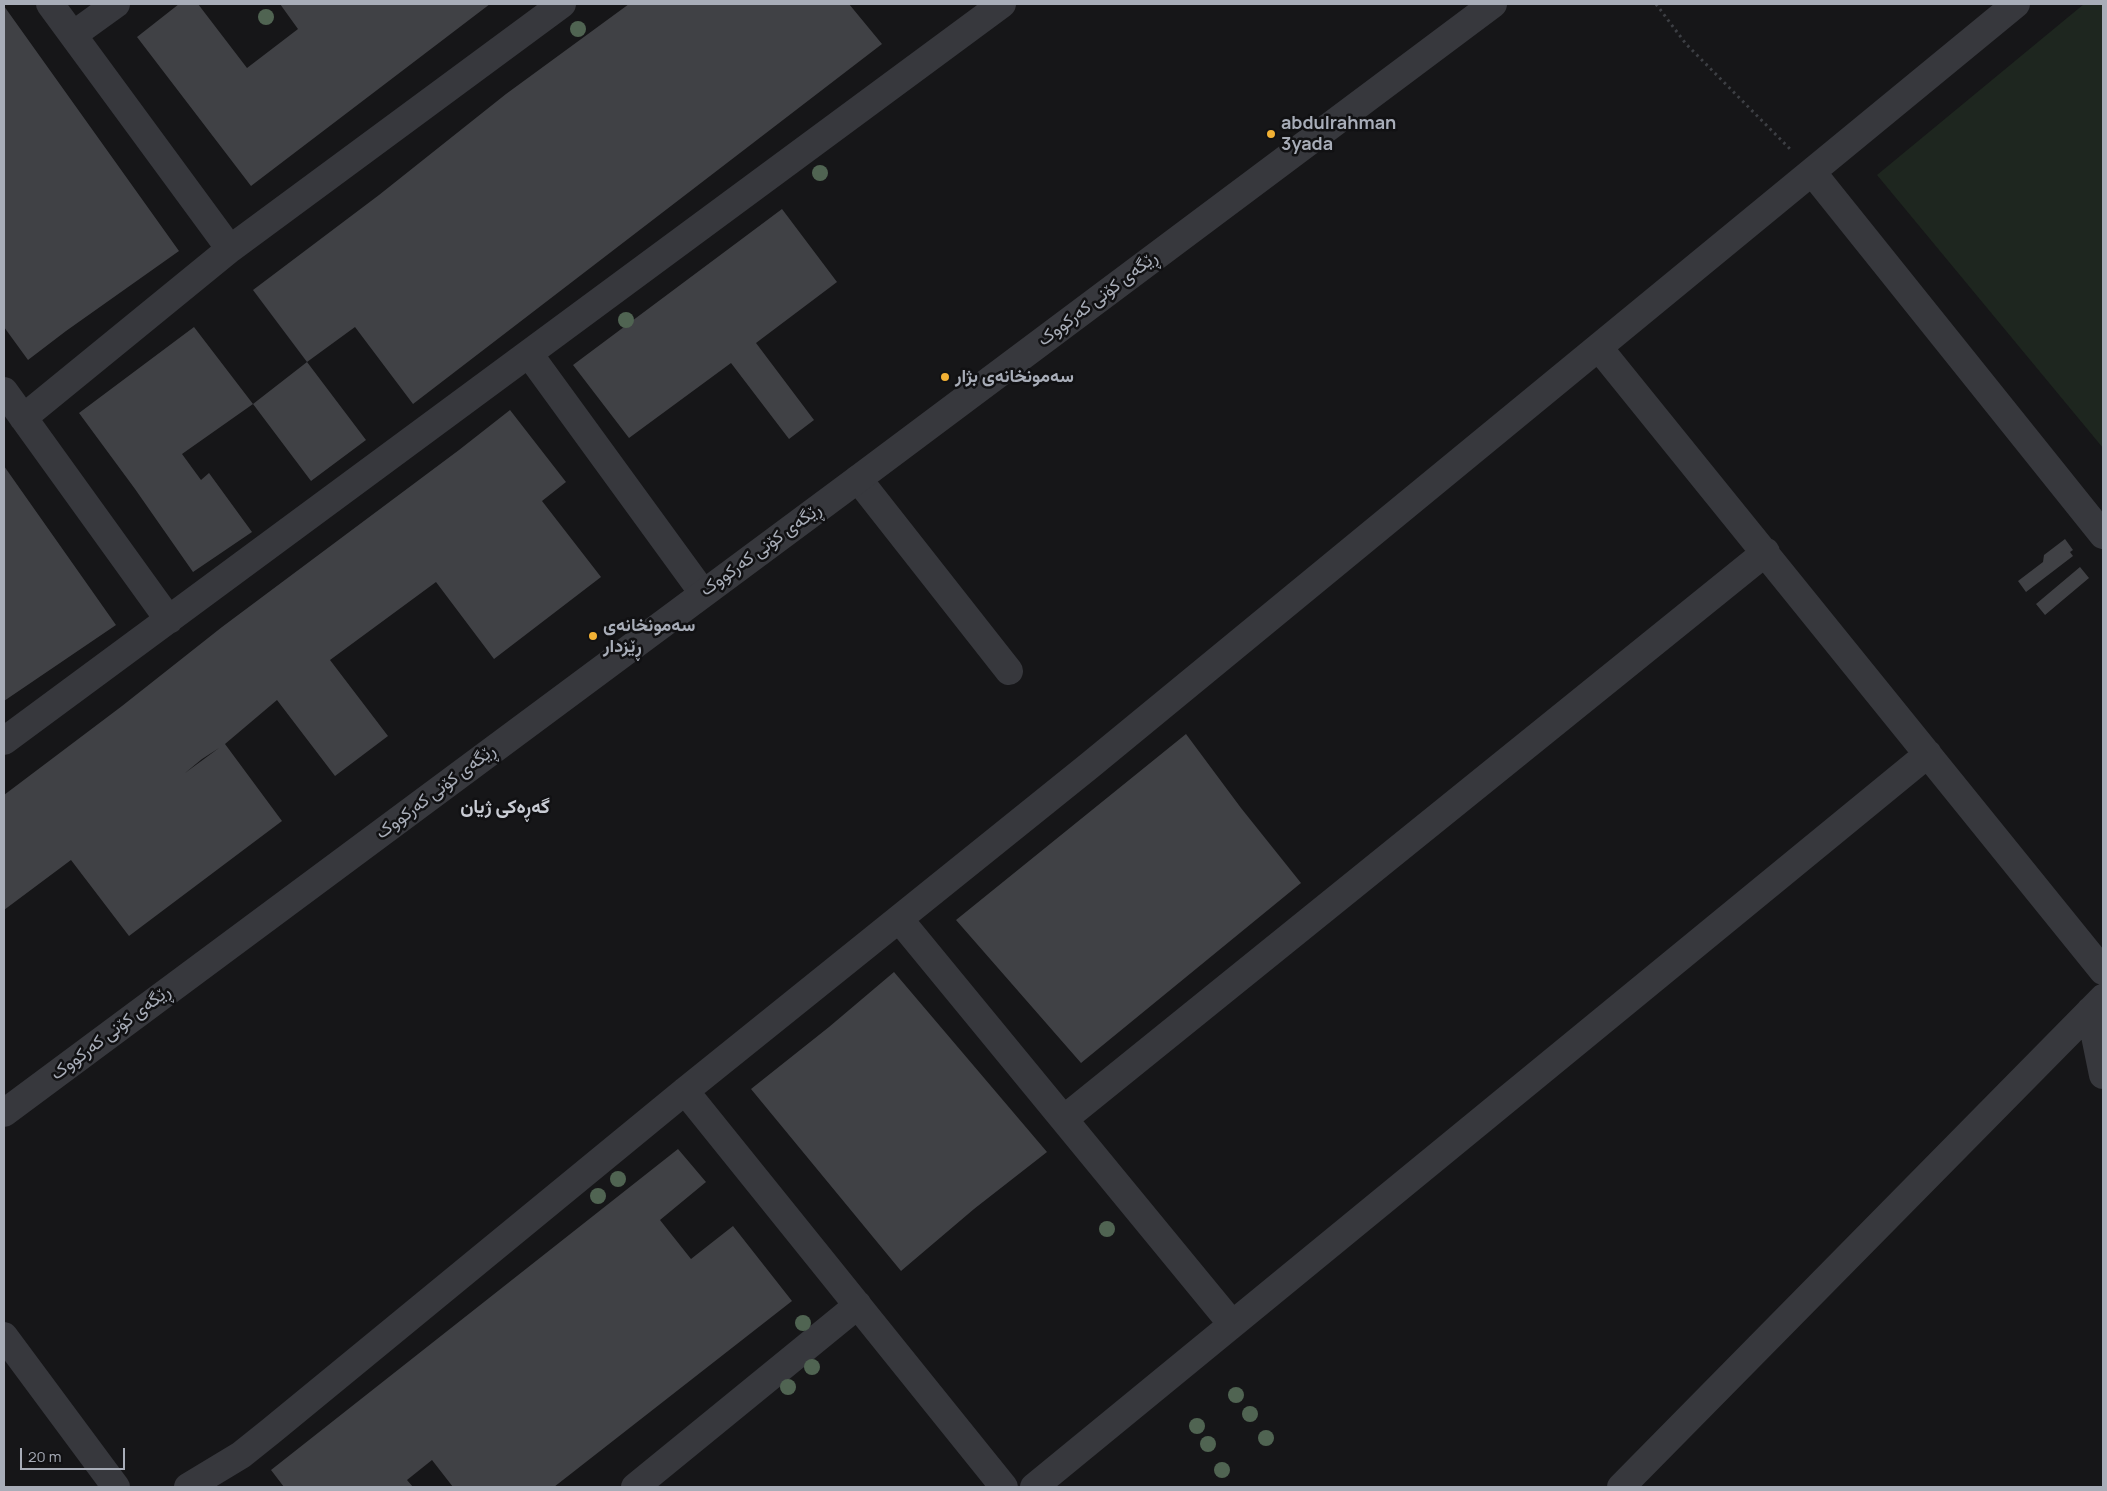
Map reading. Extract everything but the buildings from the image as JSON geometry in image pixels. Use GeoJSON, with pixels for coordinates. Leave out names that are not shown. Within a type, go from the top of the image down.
{"type":"FeatureCollection","features":[{"type":"Feature","properties":{"kind":"street"},"geometry":{"type":"LineString","coordinates":[[50,4],[230,249]]}},
{"type":"Feature","properties":{"kind":"street"},"geometry":{"type":"LineString","coordinates":[[73,35],[116,4]]}},
{"type":"Feature","properties":{"kind":"street"},"geometry":{"type":"LineString","coordinates":[[23,418],[230,249],[562,4]]}},
{"type":"Feature","properties":{"kind":"street"},"geometry":{"type":"LineString","coordinates":[[4,741],[1002,4]]}},
{"type":"Feature","properties":{"kind":"street","name":"ڕێگەی کۆنی کەرکووک"},"geometry":{"type":"LineString","coordinates":[[4,1113],[858,479],[1493,4]]}},
{"type":"Feature","properties":{"kind":"street"},"geometry":{"type":"LineString","coordinates":[[188,1487],[241,1455],[685,1091],[1089,766],[2016,4]]}},
{"type":"Feature","properties":{"kind":"street"},"geometry":{"type":"LineString","coordinates":[[1812,172],[2103,535]]}},
{"type":"Feature","properties":{"kind":"street"},"geometry":{"type":"LineString","coordinates":[[1599,348],[1766,552],[2103,971]]}},
{"type":"Feature","properties":{"kind":"street"},"geometry":{"type":"LineString","coordinates":[[529,354],[703,593]]}},
{"type":"Feature","properties":{"kind":"street"},"geometry":{"type":"LineString","coordinates":[[4,391],[168,620]]}},
{"type":"Feature","properties":{"kind":"street"},"geometry":{"type":"LineString","coordinates":[[858,479],[1009,671]]}},
{"type":"Feature","properties":{"kind":"street"},"geometry":{"type":"LineString","coordinates":[[1064,1119],[1766,552]]}},
{"type":"Feature","properties":{"kind":"street"},"geometry":{"type":"LineString","coordinates":[[1034,1487],[1928,754]]}},
{"type":"Feature","properties":{"kind":"street"},"geometry":{"type":"LineString","coordinates":[[899,919],[1232,1324]]}},
{"type":"Feature","properties":{"kind":"street"},"geometry":{"type":"LineString","coordinates":[[2097,1005],[2103,1075]]}},
{"type":"Feature","properties":{"kind":"street"},"geometry":{"type":"LineString","coordinates":[[1621,1487],[2097,1005]]}},
{"type":"Feature","properties":{"kind":"street"},"geometry":{"type":"LineString","coordinates":[[685,1091],[1004,1487]]}},
{"type":"Feature","properties":{"kind":"street"},"geometry":{"type":"LineString","coordinates":[[635,1487],[858,1305]]}},
{"type":"Feature","properties":{"kind":"street"},"geometry":{"type":"LineString","coordinates":[[4,1336],[116,1487]]}},
{"type":"Feature","properties":{"kind":"path"},"geometry":{"type":"LineString","coordinates":[[1656,4],[1686,44],[1812,172]]}},
{"type":"Feature","properties":{"kind":"shaded area"},"geometry":{"type":"Polygon","coordinates":[[[2084,4],[2103,4],[2103,448],[1877,175],[2084,4]]]}},
{"type":"Feature","properties":{"kind":"place","name":"abdulrahman 3yada"},"geometry":{"type":"Point","coordinates":[1271,134]}},
{"type":"Feature","properties":{"kind":"place","name":"سەمونخانەی بژار"},"geometry":{"type":"Point","coordinates":[945,377]}},
{"type":"Feature","properties":{"kind":"place","name":"سەمونخانەی ڕێزدار"},"geometry":{"type":"Point","coordinates":[593,636]}},
{"type":"Feature","properties":{"kind":"district","name":"گەڕەکی ژیان"},"geometry":{"type":"Point","coordinates":[505,808]}}]}
